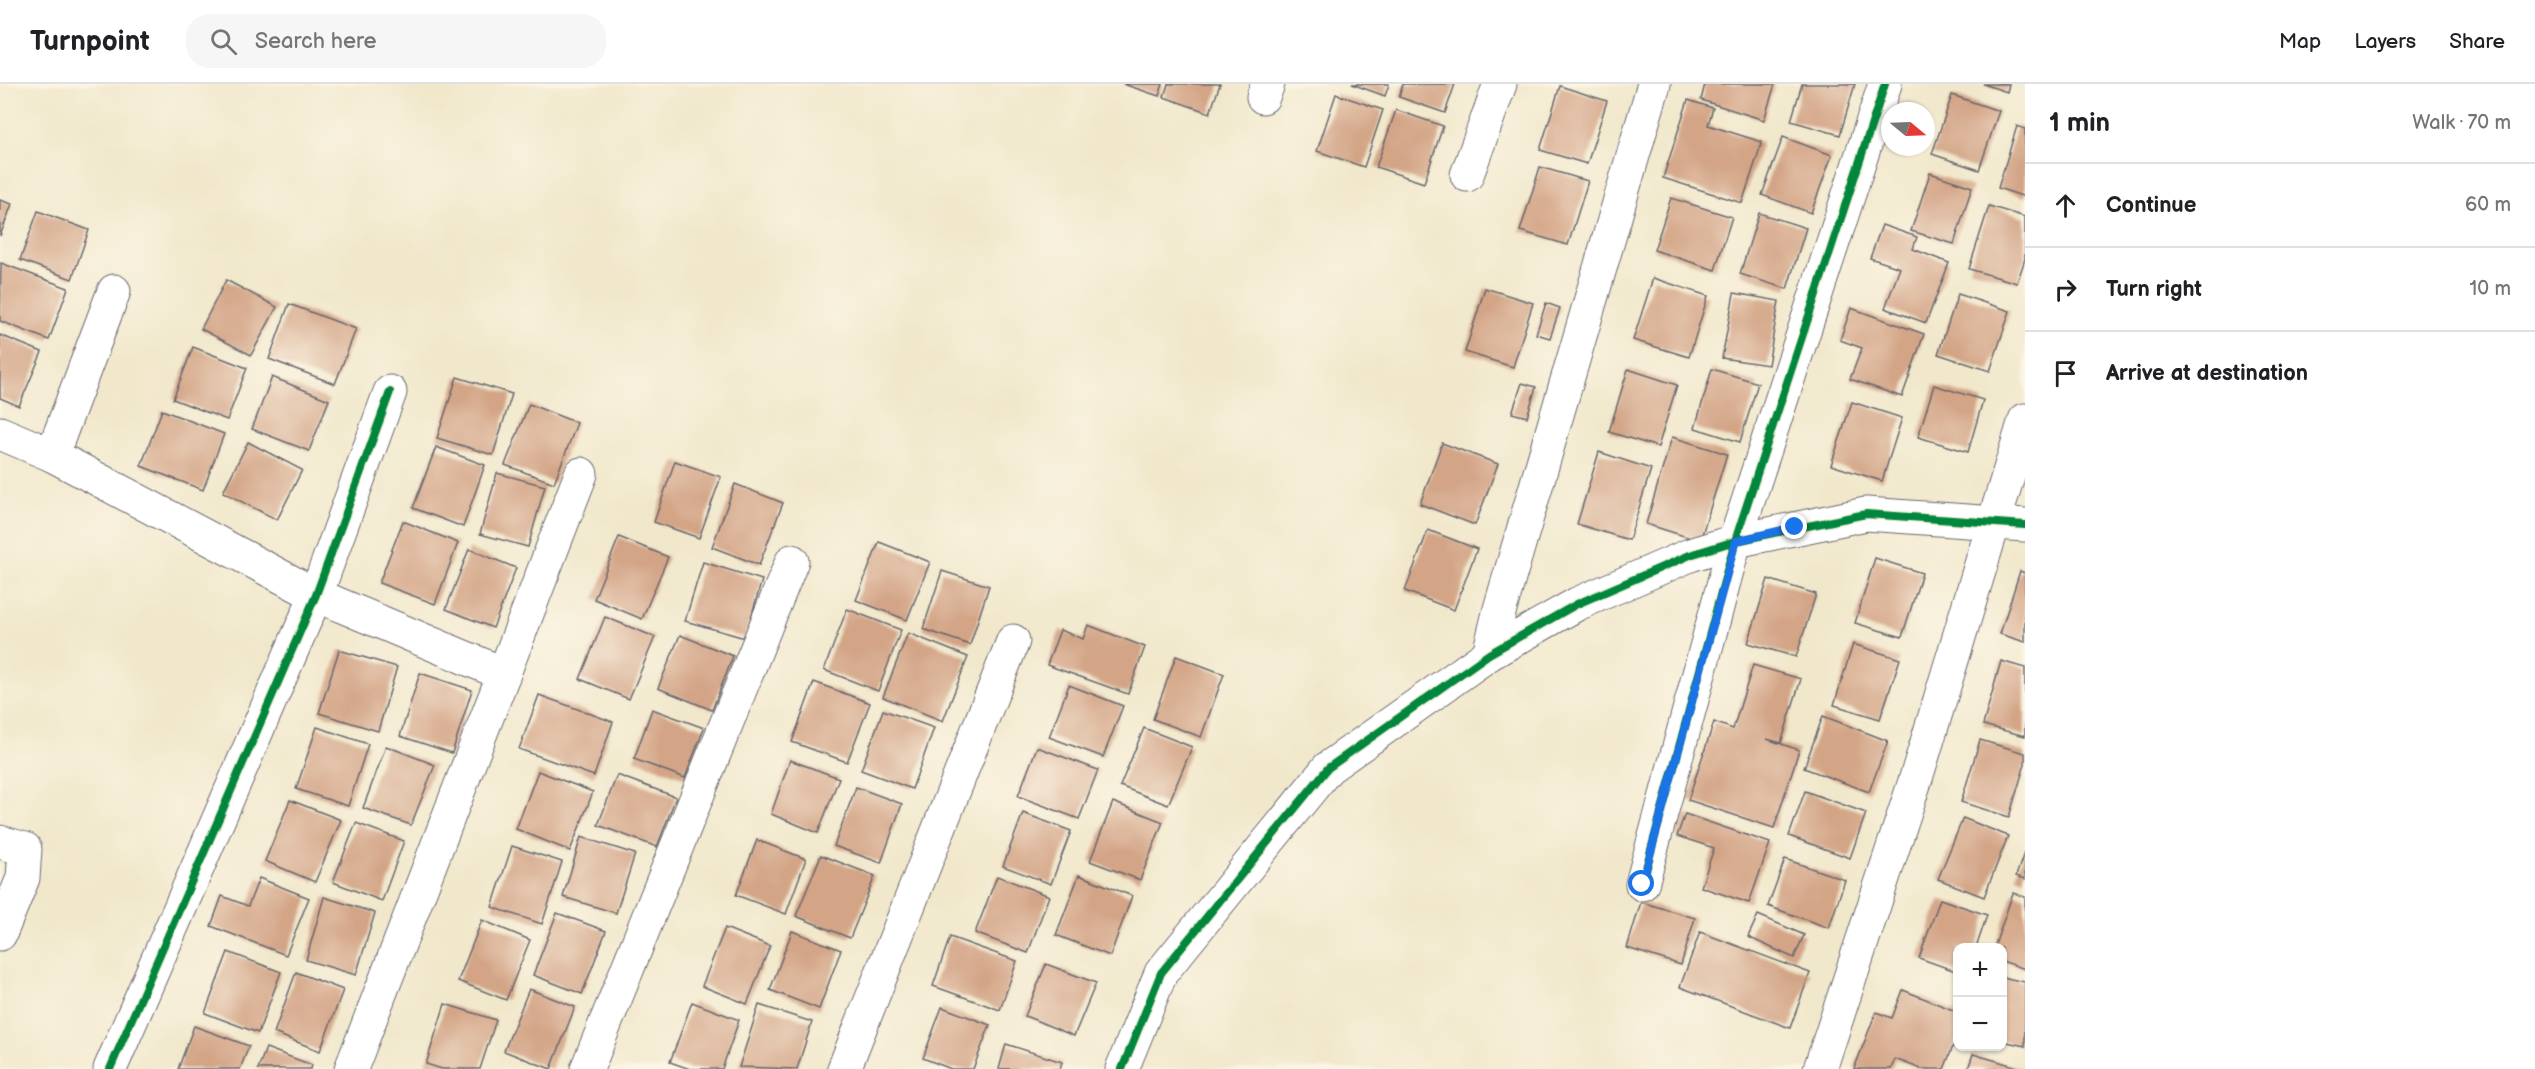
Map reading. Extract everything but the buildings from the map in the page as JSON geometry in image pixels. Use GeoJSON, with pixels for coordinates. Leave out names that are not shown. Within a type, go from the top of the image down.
{"type":"FeatureCollection","features":[{"type":"Feature","properties":{"kind":"street"},"geometry":{"type":"LineString","coordinates":[[1467,175],[1500,84]]}},
{"type":"Feature","properties":{"kind":"street"},"geometry":{"type":"LineString","coordinates":[[1490,654],[1500,609],[1654,84]]}},
{"type":"Feature","properties":{"kind":"street"},"geometry":{"type":"LineString","coordinates":[[1642,884],[1736,541],[1885,84]]}},
{"type":"Feature","properties":{"kind":"street"},"geometry":{"type":"LineString","coordinates":[[51,455],[114,291]]}},
{"type":"Feature","properties":{"kind":"street"},"geometry":{"type":"LineString","coordinates":[[110,1069],[316,595],[390,392]]}},
{"type":"Feature","properties":{"kind":"street"},"geometry":{"type":"LineString","coordinates":[[1820,1069],[1917,775],[2009,524],[2025,420]]}},
{"type":"Feature","properties":{"kind":"street"},"geometry":{"type":"LineString","coordinates":[[0,433],[51,455],[316,595],[504,674]]}},
{"type":"Feature","properties":{"kind":"street"},"geometry":{"type":"LineString","coordinates":[[351,1069],[581,474]]}},
{"type":"Feature","properties":{"kind":"street"},"geometry":{"type":"LineString","coordinates":[[1122,1069],[1161,973],[1328,768],[1490,654],[1577,604],[1690,555],[1736,541],[1866,514],[2009,524]]}},
{"type":"Feature","properties":{"kind":"street"},"geometry":{"type":"LineString","coordinates":[[587,1069],[792,561]]}},
{"type":"Feature","properties":{"kind":"street"},"geometry":{"type":"LineString","coordinates":[[844,1069],[1013,641]]}},
{"type":"Feature","properties":{"kind":"street"},"geometry":{"type":"LineString","coordinates":[[0,842],[25,849],[23,878],[0,934]]}},
{"type":"Feature","properties":{"kind":"cycle path"},"geometry":{"type":"LineString","coordinates":[[1642,884],[1735,541],[1885,84]]}},
{"type":"Feature","properties":{"kind":"cycle path"},"geometry":{"type":"LineString","coordinates":[[110,1069],[316,595],[390,392]]}},
{"type":"Feature","properties":{"kind":"cycle path"},"geometry":{"type":"LineString","coordinates":[[1122,1069],[1161,973],[1328,768],[1489,654],[1577,604],[1690,555],[1735,541],[1866,514],[2025,525]]}},
{"type":"Feature","properties":{"kind":"route"},"geometry":{"type":"LineString","coordinates":[[1642,884],[1736,541],[1795,527]]}}]}
